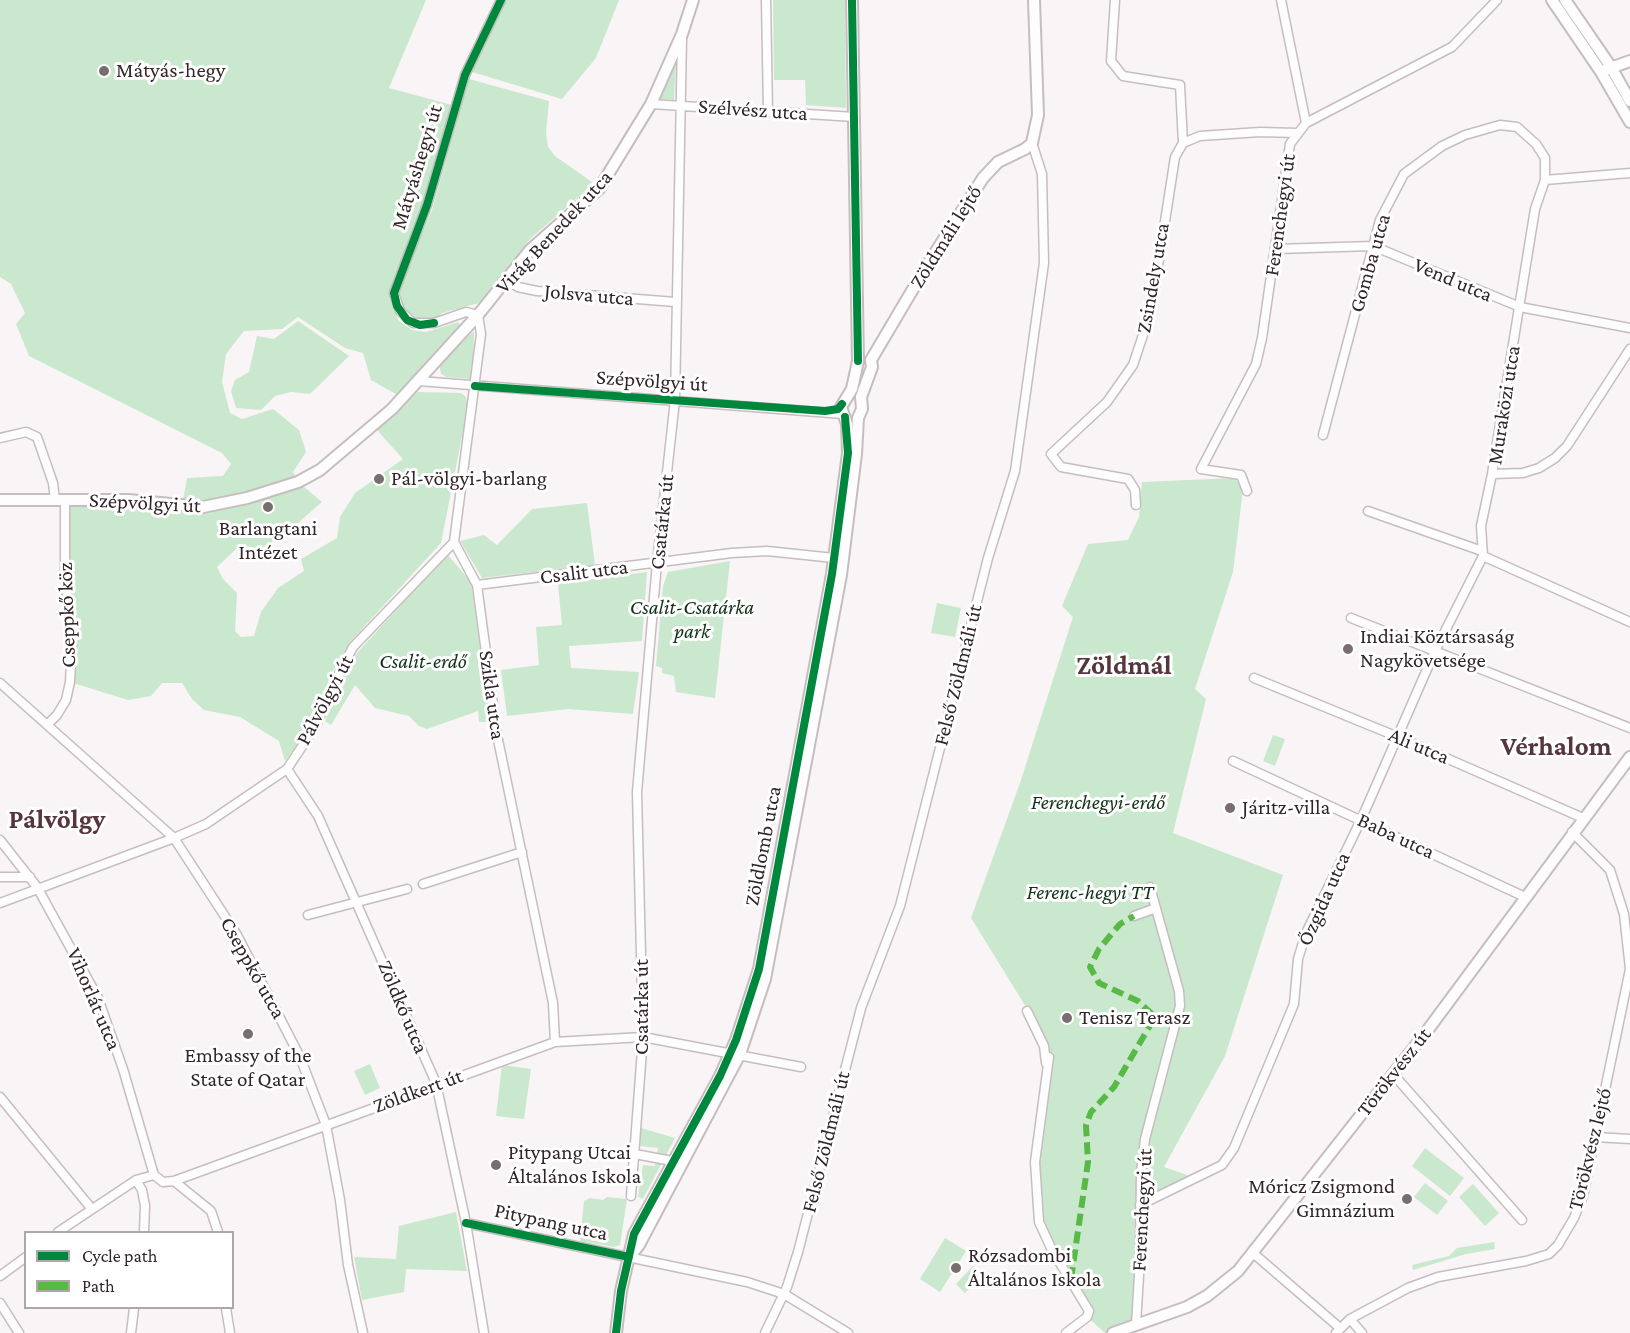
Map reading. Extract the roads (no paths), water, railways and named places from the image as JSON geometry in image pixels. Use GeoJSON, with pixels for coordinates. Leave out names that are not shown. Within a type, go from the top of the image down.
{"type":"FeatureCollection","features":[{"type":"Feature","properties":{"kind":"street","name":"Mátyáshegyi út"},"geometry":{"type":"LineString","coordinates":[[478,315],[466,312],[434,323],[413,323],[400,312],[394,293],[427,205],[465,75],[501,0]]}},
{"type":"Feature","properties":{"kind":"street","name":"Virág Benedek utca"},"geometry":{"type":"LineString","coordinates":[[418,381],[478,315],[530,250],[599,189],[651,104],[682,34],[693,0]]}},
{"type":"Feature","properties":{"kind":"street"},"geometry":{"type":"LineString","coordinates":[[766,0],[768,111]]}},
{"type":"Feature","properties":{"kind":"street"},"geometry":{"type":"LineString","coordinates":[[852,0],[857,330],[865,359],[872,367],[861,397],[862,409],[858,418]]}},
{"type":"Feature","properties":{"kind":"street","name":"Felső Zöldmáli út"},"geometry":{"type":"LineString","coordinates":[[765,1333],[784,1294],[798,1252],[861,1008],[900,906],[988,558],[1015,471],[1044,262],[1042,174],[1032,143],[1038,115],[1034,0]]}},
{"type":"Feature","properties":{"kind":"street","name":"Zsindely utca"},"geometry":{"type":"LineString","coordinates":[[1115,0],[1111,61],[1117,70],[1131,78],[1180,85],[1183,143],[1175,157],[1170,176],[1152,311],[1133,365],[1107,402],[1051,454],[1061,467],[1128,480],[1135,490],[1137,505]]}},
{"type":"Feature","properties":{"kind":"street"},"geometry":{"type":"LineString","coordinates":[[1281,0],[1306,123]]}},
{"type":"Feature","properties":{"kind":"street","name":"Ferenchegyi út"},"geometry":{"type":"LineString","coordinates":[[1247,491],[1241,475],[1201,469],[1256,364],[1276,249],[1290,144],[1306,123],[1452,47],[1497,0]]}},
{"type":"Feature","properties":{"kind":"street"},"geometry":{"type":"LineString","coordinates":[[1552,0],[1630,101]]}},
{"type":"Feature","properties":{"kind":"street"},"geometry":{"type":"LineString","coordinates":[[1565,0],[1606,70],[1630,122]]}},
{"type":"Feature","properties":{"kind":"street","name":"Csatárka út"},"geometry":{"type":"LineString","coordinates":[[631,1196],[644,1037],[637,792],[657,563],[675,400],[675,302],[682,34]]}},
{"type":"Feature","properties":{"kind":"street"},"geometry":{"type":"LineString","coordinates":[[1606,70],[1630,61]]}},
{"type":"Feature","properties":{"kind":"street","name":"Szélvész utca"},"geometry":{"type":"LineString","coordinates":[[651,104],[854,117]]}},
{"type":"Feature","properties":{"kind":"street","name":"Gomba utca"},"geometry":{"type":"LineString","coordinates":[[1323,435],[1380,220],[1404,174],[1442,146],[1465,135],[1500,125],[1517,127],[1536,144],[1545,158],[1545,180]]}},
{"type":"Feature","properties":{"kind":"street"},"geometry":{"type":"LineString","coordinates":[[1183,143],[1200,136],[1260,132],[1297,133]]}},
{"type":"Feature","properties":{"kind":"street","name":"Zöldmáli lejtő"},"geometry":{"type":"LineString","coordinates":[[865,359],[878,349],[926,267],[983,178],[998,162],[1026,149],[1032,143]]}},
{"type":"Feature","properties":{"kind":"street"},"geometry":{"type":"LineString","coordinates":[[1545,180],[1630,173]]}},
{"type":"Feature","properties":{"kind":"street","name":"Muraközi utca"},"geometry":{"type":"LineString","coordinates":[[1482,553],[1481,526],[1492,474],[1535,209],[1545,180]]}},
{"type":"Feature","properties":{"kind":"street","name":"Vend utca"},"geometry":{"type":"LineString","coordinates":[[1276,249],[1373,246],[1520,307],[1630,328]]}},
{"type":"Feature","properties":{"kind":"street","name":"Jolsva utca"},"geometry":{"type":"LineString","coordinates":[[507,279],[518,287],[537,291],[675,302]]}},
{"type":"Feature","properties":{"kind":"street"},"geometry":{"type":"LineString","coordinates":[[454,542],[482,334],[478,315]]}},
{"type":"Feature","properties":{"kind":"street"},"geometry":{"type":"LineString","coordinates":[[1492,474],[1523,473],[1539,468],[1555,458],[1567,446],[1630,349]]}},
{"type":"Feature","properties":{"kind":"street"},"geometry":{"type":"LineString","coordinates":[[843,412],[865,359]]}},
{"type":"Feature","properties":{"kind":"street","name":"Szépvölgyi út"},"geometry":{"type":"LineString","coordinates":[[0,500],[128,500],[203,507],[244,499],[298,482],[320,470],[351,446],[418,381],[825,411],[838,409],[851,420],[858,418]]}},
{"type":"Feature","properties":{"kind":"street","name":"Zöldlomb utca"},"geometry":{"type":"LineString","coordinates":[[838,559],[848,453],[843,412]]}},
{"type":"Feature","properties":{"kind":"street","name":"Zöldlomb utca"},"geometry":{"type":"LineString","coordinates":[[629,1257],[639,1245],[688,1142],[735,1053],[759,969],[838,559],[856,454],[858,418]]}},
{"type":"Feature","properties":{"kind":"street","name":"Cseppkő köz"},"geometry":{"type":"LineString","coordinates":[[0,438],[26,432],[37,437],[60,500],[72,643],[66,700],[48,724]]}},
{"type":"Feature","properties":{"kind":"street"},"geometry":{"type":"LineString","coordinates":[[1368,511],[1482,553],[1630,622]]}},
{"type":"Feature","properties":{"kind":"street","name":"Szikla utca"},"geometry":{"type":"LineString","coordinates":[[454,542],[477,585],[497,735],[553,1002],[555,1042]]}},
{"type":"Feature","properties":{"kind":"street","name":"Pálvölgyi út"},"geometry":{"type":"LineString","coordinates":[[0,903],[206,824],[287,769],[317,724],[328,695],[353,647],[454,542]]}},
{"type":"Feature","properties":{"kind":"street","name":"Csalit utca"},"geometry":{"type":"LineString","coordinates":[[477,585],[707,555],[767,551],[838,559]]}},
{"type":"Feature","properties":{"kind":"street","name":"Őzgida utca"},"geometry":{"type":"LineString","coordinates":[[1140,1205],[1222,1165],[1234,1148],[1294,1004],[1298,959],[1306,933],[1361,820],[1435,651],[1482,553]]}},
{"type":"Feature","properties":{"kind":"street"},"geometry":{"type":"LineString","coordinates":[[1350,618],[1630,728]]}},
{"type":"Feature","properties":{"kind":"street","name":"Ali utca"},"geometry":{"type":"LineString","coordinates":[[1254,678],[1398,737],[1583,818]]}},
{"type":"Feature","properties":{"kind":"street","name":"Cseppkő utca"},"geometry":{"type":"LineString","coordinates":[[0,683],[174,838],[240,940],[300,1057],[326,1125],[340,1200],[348,1265],[363,1333]]}},
{"type":"Feature","properties":{"kind":"street","name":"Törökvész út"},"geometry":{"type":"LineString","coordinates":[[1113,1333],[1186,1307],[1207,1296],[1238,1271],[1393,1074],[1630,757]]}},
{"type":"Feature","properties":{"kind":"street","name":"Baba utca"},"geometry":{"type":"LineString","coordinates":[[1233,761],[1525,897]]}},
{"type":"Feature","properties":{"kind":"street","name":"Zöldkő utca"},"geometry":{"type":"LineString","coordinates":[[287,769],[318,816],[358,902],[436,1083],[466,1223],[484,1333]]}},
{"type":"Feature","properties":{"kind":"street","name":"Törökvész lejtő"},"geometry":{"type":"LineString","coordinates":[[1338,1331],[1350,1319],[1407,1288],[1438,1277],[1526,1261],[1549,1254],[1558,1245],[1583,1196],[1626,1012],[1630,969],[1624,914],[1618,889],[1610,870],[1572,832]]}},
{"type":"Feature","properties":{"kind":"street","name":"Vihorlát utca"},"geometry":{"type":"LineString","coordinates":[[0,840],[37,887],[82,965],[98,998],[123,1069],[154,1175]]}},
{"type":"Feature","properties":{"kind":"street"},"geometry":{"type":"LineString","coordinates":[[423,884],[522,852]]}},
{"type":"Feature","properties":{"kind":"street"},"geometry":{"type":"LineString","coordinates":[[0,877],[30,878]]}},
{"type":"Feature","properties":{"kind":"street","name":"Ferenchegyi út"},"geometry":{"type":"LineString","coordinates":[[1136,1325],[1141,1172],[1145,1140],[1180,1006],[1179,991],[1150,887]]}},
{"type":"Feature","properties":{"kind":"street"},"geometry":{"type":"LineString","coordinates":[[308,915],[407,889]]}},
{"type":"Feature","properties":{"kind":"street"},"geometry":{"type":"LineString","coordinates":[[1134,916],[1156,908]]}},
{"type":"Feature","properties":{"kind":"street"},"geometry":{"type":"LineString","coordinates":[[1027,1011],[1044,1046],[1048,1062],[1035,1162],[1039,1222],[1052,1250],[1089,1311],[1087,1317],[1066,1333]]}},
{"type":"Feature","properties":{"kind":"street","name":"Zöldkert út"},"geometry":{"type":"LineString","coordinates":[[174,1180],[436,1083],[555,1042],[644,1037],[801,1067]]}},
{"type":"Feature","properties":{"kind":"street"},"geometry":{"type":"LineString","coordinates":[[1393,1074],[1522,1220]]}},
{"type":"Feature","properties":{"kind":"street"},"geometry":{"type":"LineString","coordinates":[[0,1097],[91,1208]]}},
{"type":"Feature","properties":{"kind":"street"},"geometry":{"type":"LineString","coordinates":[[1595,1137],[1630,1138]]}},
{"type":"Feature","properties":{"kind":"street","name":"Zöldlomb utca"},"geometry":{"type":"LineString","coordinates":[[629,1257],[634,1234],[672,1161],[688,1142]]}},
{"type":"Feature","properties":{"kind":"street"},"geometry":{"type":"LineString","coordinates":[[635,1154],[672,1161]]}},
{"type":"Feature","properties":{"kind":"street"},"geometry":{"type":"LineString","coordinates":[[61,1231],[91,1208],[136,1180],[154,1175],[163,1182],[174,1180],[211,1211],[217,1231]]}},
{"type":"Feature","properties":{"kind":"street"},"geometry":{"type":"LineString","coordinates":[[136,1180],[142,1190],[145,1206],[144,1231]]}},
{"type":"Feature","properties":{"kind":"street","name":"Pitypang utca"},"geometry":{"type":"LineString","coordinates":[[466,1223],[747,1282],[784,1294],[848,1333]]}},
{"type":"Feature","properties":{"kind":"street"},"geometry":{"type":"LineString","coordinates":[[1253,1252],[1338,1331]]}},
{"type":"Feature","properties":{"kind":"street"},"geometry":{"type":"LineString","coordinates":[[616,1333],[621,1291],[629,1257]]}},
{"type":"Feature","properties":{"kind":"street"},"geometry":{"type":"LineString","coordinates":[[0,1276],[24,1258]]}},
{"type":"Feature","properties":{"kind":"street"},"geometry":{"type":"LineString","coordinates":[[0,1303],[19,1333]]}},
{"type":"Feature","properties":{"kind":"street"},"geometry":{"type":"LineString","coordinates":[[131,1332],[134,1309]]}},
{"type":"Feature","properties":{"kind":"street"},"geometry":{"type":"LineString","coordinates":[[226,1309],[230,1333]]}},
{"type":"Feature","properties":{"kind":"street"},"geometry":{"type":"LineString","coordinates":[[1350,1319],[1362,1333]]}},
{"type":"Feature","properties":{"kind":"place","name":"Mátyás-hegy"},"geometry":{"type":"Point","coordinates":[104,71]}},
{"type":"Feature","properties":{"kind":"place","name":"Pál-völgyi-barlang"},"geometry":{"type":"Point","coordinates":[379,479]}},
{"type":"Feature","properties":{"kind":"place","name":"Barlangtani Intézet"},"geometry":{"type":"Point","coordinates":[268,507]}},
{"type":"Feature","properties":{"kind":"place","name":"Indiai Köztársaság Nagykövetsége"},"geometry":{"type":"Point","coordinates":[1348,649]}},
{"type":"Feature","properties":{"kind":"place","name":"Járitz-villa"},"geometry":{"type":"Point","coordinates":[1230,808]}},
{"type":"Feature","properties":{"kind":"place","name":"Tenisz Terasz"},"geometry":{"type":"Point","coordinates":[1067,1018]}},
{"type":"Feature","properties":{"kind":"place","name":"Embassy of the State of Qatar"},"geometry":{"type":"Point","coordinates":[248,1034]}},
{"type":"Feature","properties":{"kind":"place","name":"Pitypang Utcai Általános Iskola"},"geometry":{"type":"Point","coordinates":[496,1165]}},
{"type":"Feature","properties":{"kind":"place","name":"Móricz Zsigmond Gimnázium"},"geometry":{"type":"Point","coordinates":[1407,1199]}},
{"type":"Feature","properties":{"kind":"place","name":"Rózsadombi Általános Iskola"},"geometry":{"type":"Point","coordinates":[956,1268]}},
{"type":"Feature","properties":{"kind":"district","name":"Zöldmál"},"geometry":{"type":"Point","coordinates":[1124,666]}},
{"type":"Feature","properties":{"kind":"district","name":"Vérhalom"},"geometry":{"type":"Point","coordinates":[1556,747]}},
{"type":"Feature","properties":{"kind":"district","name":"Pálvölgy"},"geometry":{"type":"Point","coordinates":[57,820]}},
{"type":"Feature","properties":{"kind":"park label","name":"Csalit-Csatárka park"},"geometry":{"type":"Point","coordinates":[692,620]}},
{"type":"Feature","properties":{"kind":"park label","name":"Csalit-erdő"},"geometry":{"type":"Point","coordinates":[423,662]}},
{"type":"Feature","properties":{"kind":"park label","name":"Ferenchegyi-erdő"},"geometry":{"type":"Point","coordinates":[1098,803]}},
{"type":"Feature","properties":{"kind":"park label","name":"Ferenc-hegyi TT"},"geometry":{"type":"Point","coordinates":[1090,893]}}]}
